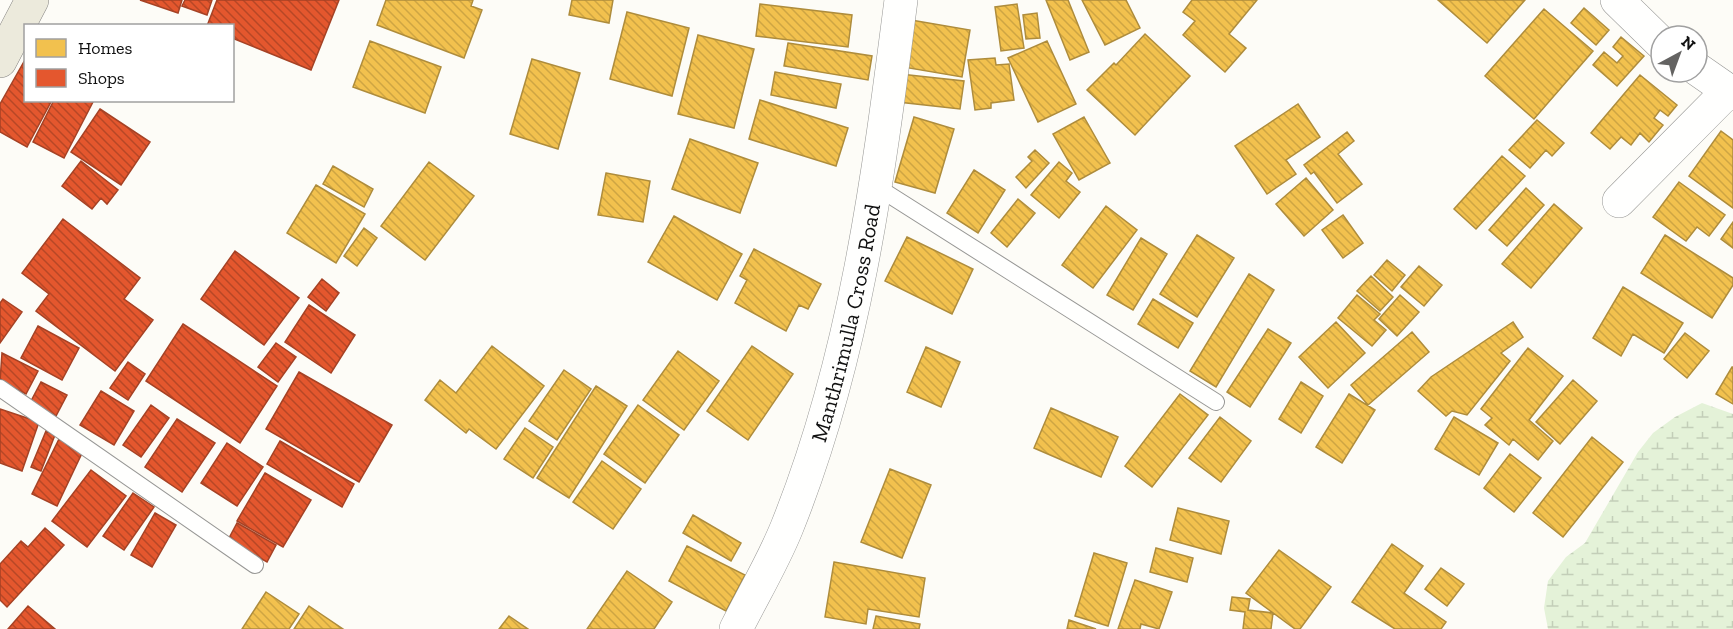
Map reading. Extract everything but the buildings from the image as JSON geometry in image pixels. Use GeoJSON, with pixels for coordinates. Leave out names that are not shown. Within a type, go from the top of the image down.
{"type":"FeatureCollection","features":[{"type":"Feature","properties":{"kind":"main road"},"geometry":{"type":"LineString","coordinates":[[0,62],[32,0]]}},
{"type":"Feature","properties":{"kind":"street","name":"Manthrimulla Cross Road"},"geometry":{"type":"LineString","coordinates":[[736,629],[786,528],[838,375],[877,187],[901,0]]}},
{"type":"Feature","properties":{"kind":"street"},"geometry":{"type":"LineString","coordinates":[[1617,0],[1649,31]]}},
{"type":"Feature","properties":{"kind":"street"},"geometry":{"type":"LineString","coordinates":[[1619,201],[1730,93],[1709,78]]}},
{"type":"Feature","properties":{"kind":"lane"},"geometry":{"type":"LineString","coordinates":[[877,187],[1216,402]]}},
{"type":"Feature","properties":{"kind":"lane"},"geometry":{"type":"LineString","coordinates":[[0,388],[255,565]]}},
{"type":"Feature","properties":{"kind":"green space"},"geometry":{"type":"Polygon","coordinates":[[[1702,403],[1733,414],[1733,629],[1548,629],[1544,608],[1548,581],[1566,557],[1585,543],[1638,452],[1653,433],[1675,417],[1702,403]]]}}]}
